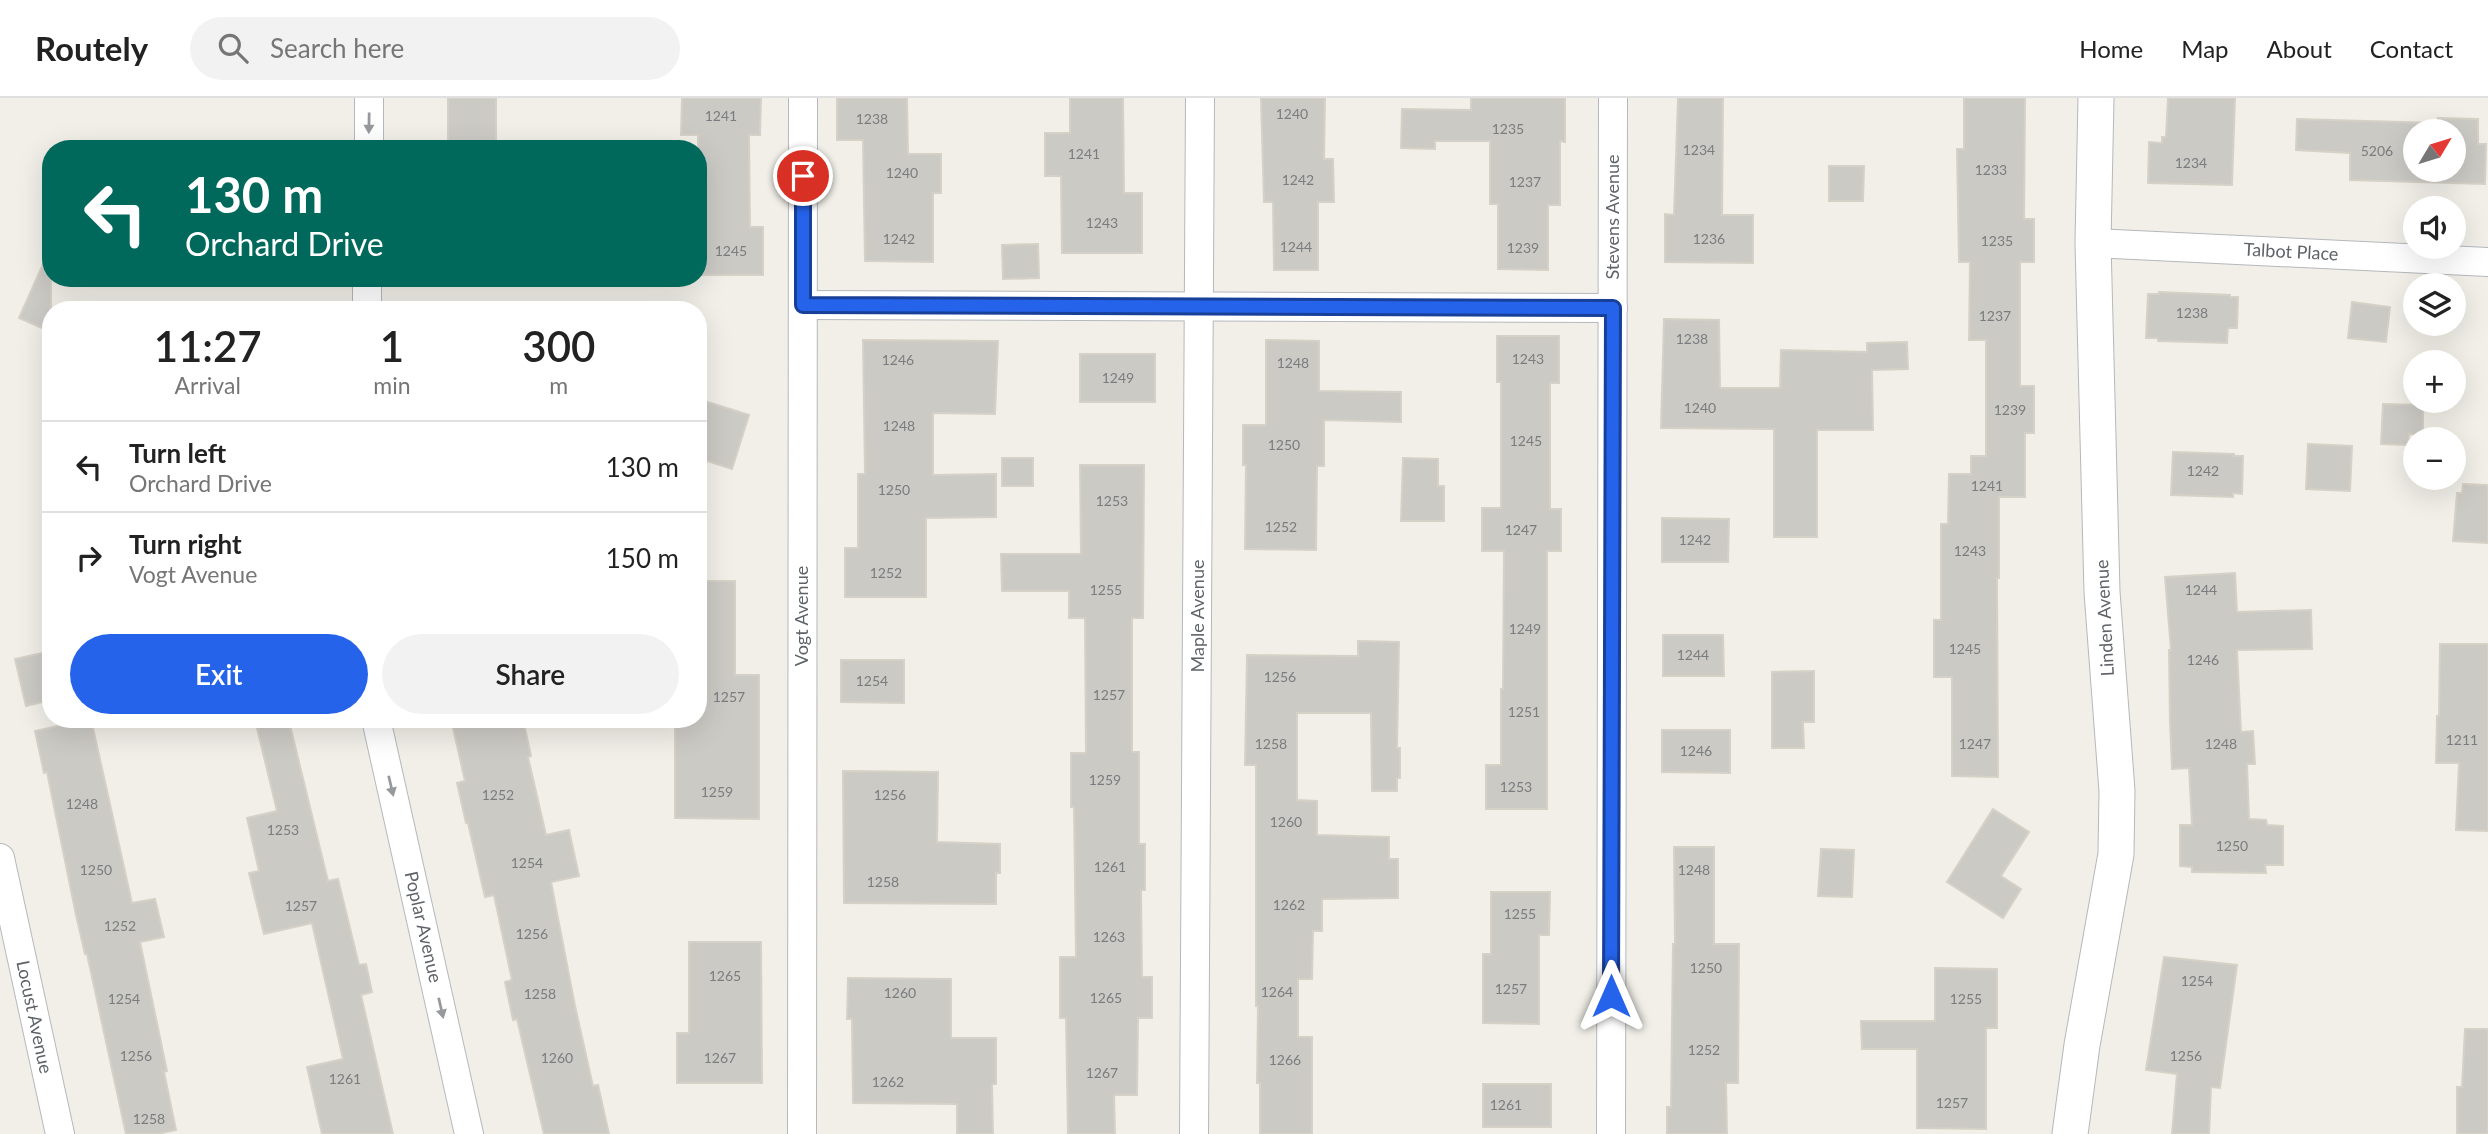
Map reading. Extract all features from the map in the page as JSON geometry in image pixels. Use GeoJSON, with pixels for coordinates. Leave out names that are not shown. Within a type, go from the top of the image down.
{"type":"FeatureCollection","features":[{"type":"Feature","properties":{"kind":"street"},"geometry":{"type":"LineString","coordinates":[[369,98],[369,140]]}},
{"type":"Feature","properties":{"kind":"street","name":"Vogt Avenue"},"geometry":{"type":"LineString","coordinates":[[802,1134],[803,98]]}},
{"type":"Feature","properties":{"kind":"street","name":"Maple Avenue"},"geometry":{"type":"LineString","coordinates":[[1194,1134],[1200,98]]}},
{"type":"Feature","properties":{"kind":"street","name":"Stevens Avenue"},"geometry":{"type":"LineString","coordinates":[[1611,1134],[1613,98]]}},
{"type":"Feature","properties":{"kind":"street","name":"Linden Avenue"},"geometry":{"type":"LineString","coordinates":[[2070,1134],[2082,1045],[2116,853],[2117,791],[2102,592],[2093,243],[2096,98]]}},
{"type":"Feature","properties":{"kind":"street","name":"Talbot Place"},"geometry":{"type":"LineString","coordinates":[[2093,243],[2488,262]]}},
{"type":"Feature","properties":{"kind":"street"},"geometry":{"type":"LineString","coordinates":[[803,305],[1613,308]]}},
{"type":"Feature","properties":{"kind":"street","name":"Poplar Avenue"},"geometry":{"type":"LineString","coordinates":[[378,728],[469,1134]]}},
{"type":"Feature","properties":{"kind":"street","name":"Locust Avenue"},"geometry":{"type":"LineString","coordinates":[[0,858],[60,1134]]}},
{"type":"Feature","properties":{"kind":"building"},"geometry":{"type":"Polygon","coordinates":[[[448,98],[496,98],[496,140],[448,140],[448,98]]]}},
{"type":"Feature","properties":{"kind":"building"},"geometry":{"type":"Polygon","coordinates":[[[682,98],[761,98],[760,135],[749,135],[750,227],[763,227],[763,275],[707,275],[707,140],[698,140],[698,135],[681,135],[682,98]]]}},
{"type":"Feature","properties":{"kind":"building"},"geometry":{"type":"Polygon","coordinates":[[[837,98],[907,98],[908,154],[941,154],[941,193],[933,193],[933,262],[865,261],[863,140],[837,140],[837,98]]]}},
{"type":"Feature","properties":{"kind":"building"},"geometry":{"type":"Polygon","coordinates":[[[1070,98],[1123,98],[1124,193],[1142,193],[1142,253],[1062,253],[1061,176],[1045,176],[1045,133],[1070,133],[1070,98]]]}},
{"type":"Feature","properties":{"kind":"building"},"geometry":{"type":"Polygon","coordinates":[[[1261,98],[1325,98],[1324,159],[1333,159],[1334,202],[1318,202],[1318,270],[1274,270],[1273,202],[1264,202],[1261,98]]]}},
{"type":"Feature","properties":{"kind":"building"},"geometry":{"type":"Polygon","coordinates":[[[1471,98],[1565,98],[1565,142],[1560,141],[1560,205],[1548,205],[1548,270],[1498,269],[1498,204],[1490,204],[1490,141],[1435,141],[1435,149],[1401,148],[1402,109],[1471,110],[1471,98]]]}},
{"type":"Feature","properties":{"kind":"building"},"geometry":{"type":"Polygon","coordinates":[[[1678,98],[1723,98],[1722,215],[1753,215],[1753,263],[1665,262],[1665,214],[1674,215],[1678,98]]]}},
{"type":"Feature","properties":{"kind":"building"},"geometry":{"type":"Polygon","coordinates":[[[1964,98],[2025,98],[2024,219],[2034,219],[2034,262],[2020,262],[2020,386],[2034,386],[2034,433],[2025,433],[2025,497],[1999,497],[1998,777],[1952,776],[1952,677],[1934,677],[1934,620],[1941,620],[1941,524],[1948,524],[1949,474],[1971,474],[1971,456],[1986,456],[1986,340],[1969,340],[1970,262],[1959,262],[1957,149],[1964,149],[1964,98]]]}},
{"type":"Feature","properties":{"kind":"building"},"geometry":{"type":"Polygon","coordinates":[[[2168,98],[2235,98],[2232,185],[2148,183],[2149,142],[2162,143],[2162,137],[2166,137],[2168,98]]]}},
{"type":"Feature","properties":{"kind":"building"},"geometry":{"type":"Polygon","coordinates":[[[2438,118],[2478,119],[2478,144],[2486,144],[2485,184],[2418,182],[2466,182],[2466,119],[2438,118]]]}},
{"type":"Feature","properties":{"kind":"building"},"geometry":{"type":"Polygon","coordinates":[[[2297,119],[2403,122],[2403,182],[2350,180],[2350,153],[2296,150],[2297,119]]]}},
{"type":"Feature","properties":{"kind":"building"},"geometry":{"type":"Polygon","coordinates":[[[1829,166],[1864,166],[1863,201],[1829,201],[1829,166]]]}},
{"type":"Feature","properties":{"kind":"building"},"geometry":{"type":"Polygon","coordinates":[[[1038,244],[1039,278],[1003,279],[1002,245],[1038,244]]]}},
{"type":"Feature","properties":{"kind":"building"},"geometry":{"type":"Polygon","coordinates":[[[42,266],[42,287],[51,287],[51,301],[42,301],[42,328],[19,318],[42,266]]]}},
{"type":"Feature","properties":{"kind":"building"},"geometry":{"type":"Polygon","coordinates":[[[2159,292],[2238,297],[2237,328],[2228,328],[2227,343],[2158,341],[2158,338],[2146,338],[2148,294],[2159,292]]]}},
{"type":"Feature","properties":{"kind":"building"},"geometry":{"type":"Polygon","coordinates":[[[2352,302],[2390,307],[2386,342],[2348,338],[2352,302]]]}},
{"type":"Feature","properties":{"kind":"building"},"geometry":{"type":"Polygon","coordinates":[[[1664,319],[1719,320],[1720,388],[1780,388],[1781,350],[1867,352],[1867,343],[1907,342],[1908,369],[1872,370],[1873,430],[1817,430],[1817,537],[1774,537],[1774,429],[1661,428],[1664,319]]]}},
{"type":"Feature","properties":{"kind":"building"},"geometry":{"type":"Polygon","coordinates":[[[1497,336],[1559,336],[1559,383],[1550,383],[1550,509],[1561,509],[1561,551],[1547,551],[1547,809],[1486,809],[1486,765],[1501,765],[1503,689],[1504,551],[1482,551],[1482,508],[1501,508],[1501,382],[1497,382],[1497,336]]]}},
{"type":"Feature","properties":{"kind":"building"},"geometry":{"type":"Polygon","coordinates":[[[863,340],[998,341],[995,414],[933,413],[933,475],[996,474],[996,517],[926,518],[926,597],[845,597],[845,548],[858,548],[858,474],[865,474],[863,340]]]}},
{"type":"Feature","properties":{"kind":"building"},"geometry":{"type":"Polygon","coordinates":[[[1266,340],[1319,341],[1319,391],[1401,392],[1401,422],[1324,420],[1324,466],[1317,466],[1316,550],[1245,549],[1246,465],[1243,465],[1243,425],[1266,425],[1266,340]]]}},
{"type":"Feature","properties":{"kind":"building"},"geometry":{"type":"Polygon","coordinates":[[[1080,354],[1155,354],[1155,402],[1080,402],[1080,354]]]}},
{"type":"Feature","properties":{"kind":"building"},"geometry":{"type":"Polygon","coordinates":[[[707,402],[749,415],[732,469],[707,461],[707,402]]]}},
{"type":"Feature","properties":{"kind":"building"},"geometry":{"type":"Polygon","coordinates":[[[2383,404],[2403,404],[2403,413],[2423,413],[2423,427],[2403,427],[2403,445],[2381,444],[2383,404]]]}},
{"type":"Feature","properties":{"kind":"building"},"geometry":{"type":"Polygon","coordinates":[[[2308,444],[2352,446],[2350,491],[2306,489],[2308,444]]]}},
{"type":"Feature","properties":{"kind":"building"},"geometry":{"type":"Polygon","coordinates":[[[2173,452],[2243,456],[2242,494],[2233,493],[2233,497],[2171,495],[2173,452]]]}},
{"type":"Feature","properties":{"kind":"building"},"geometry":{"type":"Polygon","coordinates":[[[1002,458],[1033,458],[1033,486],[1002,486],[1002,458]]]}},
{"type":"Feature","properties":{"kind":"building"},"geometry":{"type":"Polygon","coordinates":[[[1403,458],[1438,459],[1438,486],[1444,486],[1444,521],[1401,521],[1403,458]]]}},
{"type":"Feature","properties":{"kind":"building"},"geometry":{"type":"Polygon","coordinates":[[[1080,465],[1144,465],[1143,618],[1132,618],[1132,752],[1139,752],[1139,844],[1145,844],[1145,890],[1141,890],[1142,977],[1152,977],[1152,1018],[1138,1018],[1137,1095],[1114,1095],[1115,1134],[1068,1134],[1066,1018],[1060,1018],[1060,957],[1076,957],[1071,753],[1086,753],[1085,618],[1069,618],[1069,591],[1002,591],[1001,554],[1081,554],[1080,465]]]}},
{"type":"Feature","properties":{"kind":"building"},"geometry":{"type":"Polygon","coordinates":[[[2466,484],[2488,485],[2488,543],[2453,541],[2457,493],[2462,493],[2462,490],[2466,490],[2466,484]]]}},
{"type":"Feature","properties":{"kind":"building"},"geometry":{"type":"Polygon","coordinates":[[[1662,518],[1729,519],[1728,562],[1662,562],[1662,518]]]}},
{"type":"Feature","properties":{"kind":"building"},"geometry":{"type":"Polygon","coordinates":[[[2235,573],[2237,612],[2311,610],[2312,649],[2237,650],[2241,732],[2253,731],[2255,764],[2247,764],[2249,819],[2266,820],[2267,825],[2283,826],[2283,865],[2265,865],[2266,873],[2192,872],[2192,867],[2180,866],[2180,825],[2192,825],[2189,768],[2172,769],[2171,650],[2165,577],[2235,573]]]}},
{"type":"Feature","properties":{"kind":"building"},"geometry":{"type":"Polygon","coordinates":[[[707,581],[735,581],[735,675],[759,675],[759,819],[675,818],[675,728],[707,728],[707,581]]]}},
{"type":"Feature","properties":{"kind":"building"},"geometry":{"type":"Polygon","coordinates":[[[1663,635],[1723,635],[1724,676],[1663,676],[1663,635]]]}},
{"type":"Feature","properties":{"kind":"building"},"geometry":{"type":"Polygon","coordinates":[[[1358,641],[1399,642],[1397,748],[1400,748],[1400,778],[1397,778],[1397,791],[1372,791],[1371,713],[1297,713],[1297,800],[1317,801],[1317,835],[1389,837],[1389,859],[1398,859],[1398,898],[1322,899],[1322,931],[1313,931],[1312,979],[1298,979],[1298,1037],[1312,1037],[1312,1134],[1260,1134],[1256,1006],[1256,765],[1245,765],[1247,655],[1358,656],[1358,641]]]}},
{"type":"Feature","properties":{"kind":"building"},"geometry":{"type":"Polygon","coordinates":[[[2440,644],[2488,644],[2488,831],[2456,830],[2459,763],[2436,763],[2440,644]]]}},
{"type":"Feature","properties":{"kind":"building"},"geometry":{"type":"Polygon","coordinates":[[[42,653],[42,702],[26,706],[15,659],[42,653]]]}},
{"type":"Feature","properties":{"kind":"building"},"geometry":{"type":"Polygon","coordinates":[[[841,660],[904,660],[904,703],[841,702],[841,660]]]}},
{"type":"Feature","properties":{"kind":"building"},"geometry":{"type":"Polygon","coordinates":[[[1814,671],[1814,722],[1803,722],[1804,748],[1772,748],[1772,672],[1814,671]]]}},
{"type":"Feature","properties":{"kind":"building"},"geometry":{"type":"Polygon","coordinates":[[[49,728],[93,728],[132,903],[155,899],[164,937],[140,942],[167,1071],[164,1072],[176,1130],[157,1134],[126,1134],[76,915],[47,772],[44,773],[35,731],[49,728]]]}},
{"type":"Feature","properties":{"kind":"building"},"geometry":{"type":"Polygon","coordinates":[[[257,728],[291,728],[328,881],[338,879],[359,965],[366,964],[372,992],[361,995],[393,1134],[322,1134],[307,1067],[343,1059],[312,923],[264,934],[249,873],[259,871],[247,818],[277,811],[257,728]]]}},
{"type":"Feature","properties":{"kind":"building"},"geometry":{"type":"Polygon","coordinates":[[[453,728],[525,728],[531,756],[528,757],[546,835],[569,830],[579,876],[551,882],[593,1086],[598,1085],[609,1134],[544,1134],[517,1019],[513,1020],[505,982],[512,980],[494,895],[485,897],[457,783],[465,781],[453,728]]]}},
{"type":"Feature","properties":{"kind":"building"},"geometry":{"type":"Polygon","coordinates":[[[1662,730],[1730,730],[1730,773],[1662,772],[1662,730]]]}},
{"type":"Feature","properties":{"kind":"building"},"geometry":{"type":"Polygon","coordinates":[[[843,771],[938,772],[937,842],[1000,844],[996,904],[844,903],[843,771]]]}},
{"type":"Feature","properties":{"kind":"building"},"geometry":{"type":"Polygon","coordinates":[[[1993,809],[2029,832],[2001,876],[2021,889],[2003,918],[1947,882],[1993,809]]]}},
{"type":"Feature","properties":{"kind":"building"},"geometry":{"type":"Polygon","coordinates":[[[1674,847],[1714,847],[1714,944],[1739,944],[1738,1083],[1726,1083],[1727,1134],[1667,1134],[1667,1107],[1671,1107],[1675,944],[1674,847]]]}},
{"type":"Feature","properties":{"kind":"building"},"geometry":{"type":"Polygon","coordinates":[[[1821,849],[1854,850],[1852,897],[1818,896],[1821,849]]]}},
{"type":"Feature","properties":{"kind":"building"},"geometry":{"type":"Polygon","coordinates":[[[1491,892],[1550,892],[1549,935],[1539,935],[1539,1024],[1483,1023],[1483,954],[1491,954],[1491,892]]]}},
{"type":"Feature","properties":{"kind":"building"},"geometry":{"type":"Polygon","coordinates":[[[689,942],[761,942],[762,1083],[677,1083],[677,1033],[689,1033],[689,942]]]}},
{"type":"Feature","properties":{"kind":"building"},"geometry":{"type":"Polygon","coordinates":[[[2164,957],[2237,965],[2220,1088],[2211,1087],[2209,1134],[2172,1134],[2177,1074],[2146,1070],[2164,957]]]}},
{"type":"Feature","properties":{"kind":"building"},"geometry":{"type":"Polygon","coordinates":[[[1935,968],[1997,969],[1997,1028],[1986,1028],[1986,1129],[1917,1128],[1917,1049],[1862,1049],[1861,1021],[1935,1021],[1935,968]]]}},
{"type":"Feature","properties":{"kind":"building"},"geometry":{"type":"Polygon","coordinates":[[[848,978],[951,979],[951,1038],[996,1038],[996,1084],[992,1084],[993,1134],[957,1134],[957,1104],[853,1103],[852,1019],[847,1019],[848,978]]]}},
{"type":"Feature","properties":{"kind":"building"},"geometry":{"type":"Polygon","coordinates":[[[2465,1029],[2488,1029],[2488,1134],[2457,1134],[2457,1087],[2462,1087],[2465,1029]]]}},
{"type":"Feature","properties":{"kind":"building"},"geometry":{"type":"Polygon","coordinates":[[[1483,1084],[1551,1084],[1551,1127],[1483,1127],[1483,1084]]]}},
{"type":"Feature","properties":{"kind":"route"},"geometry":{"type":"LineString","coordinates":[[803,176],[803,305],[1613,308],[1611,996]]}}]}
